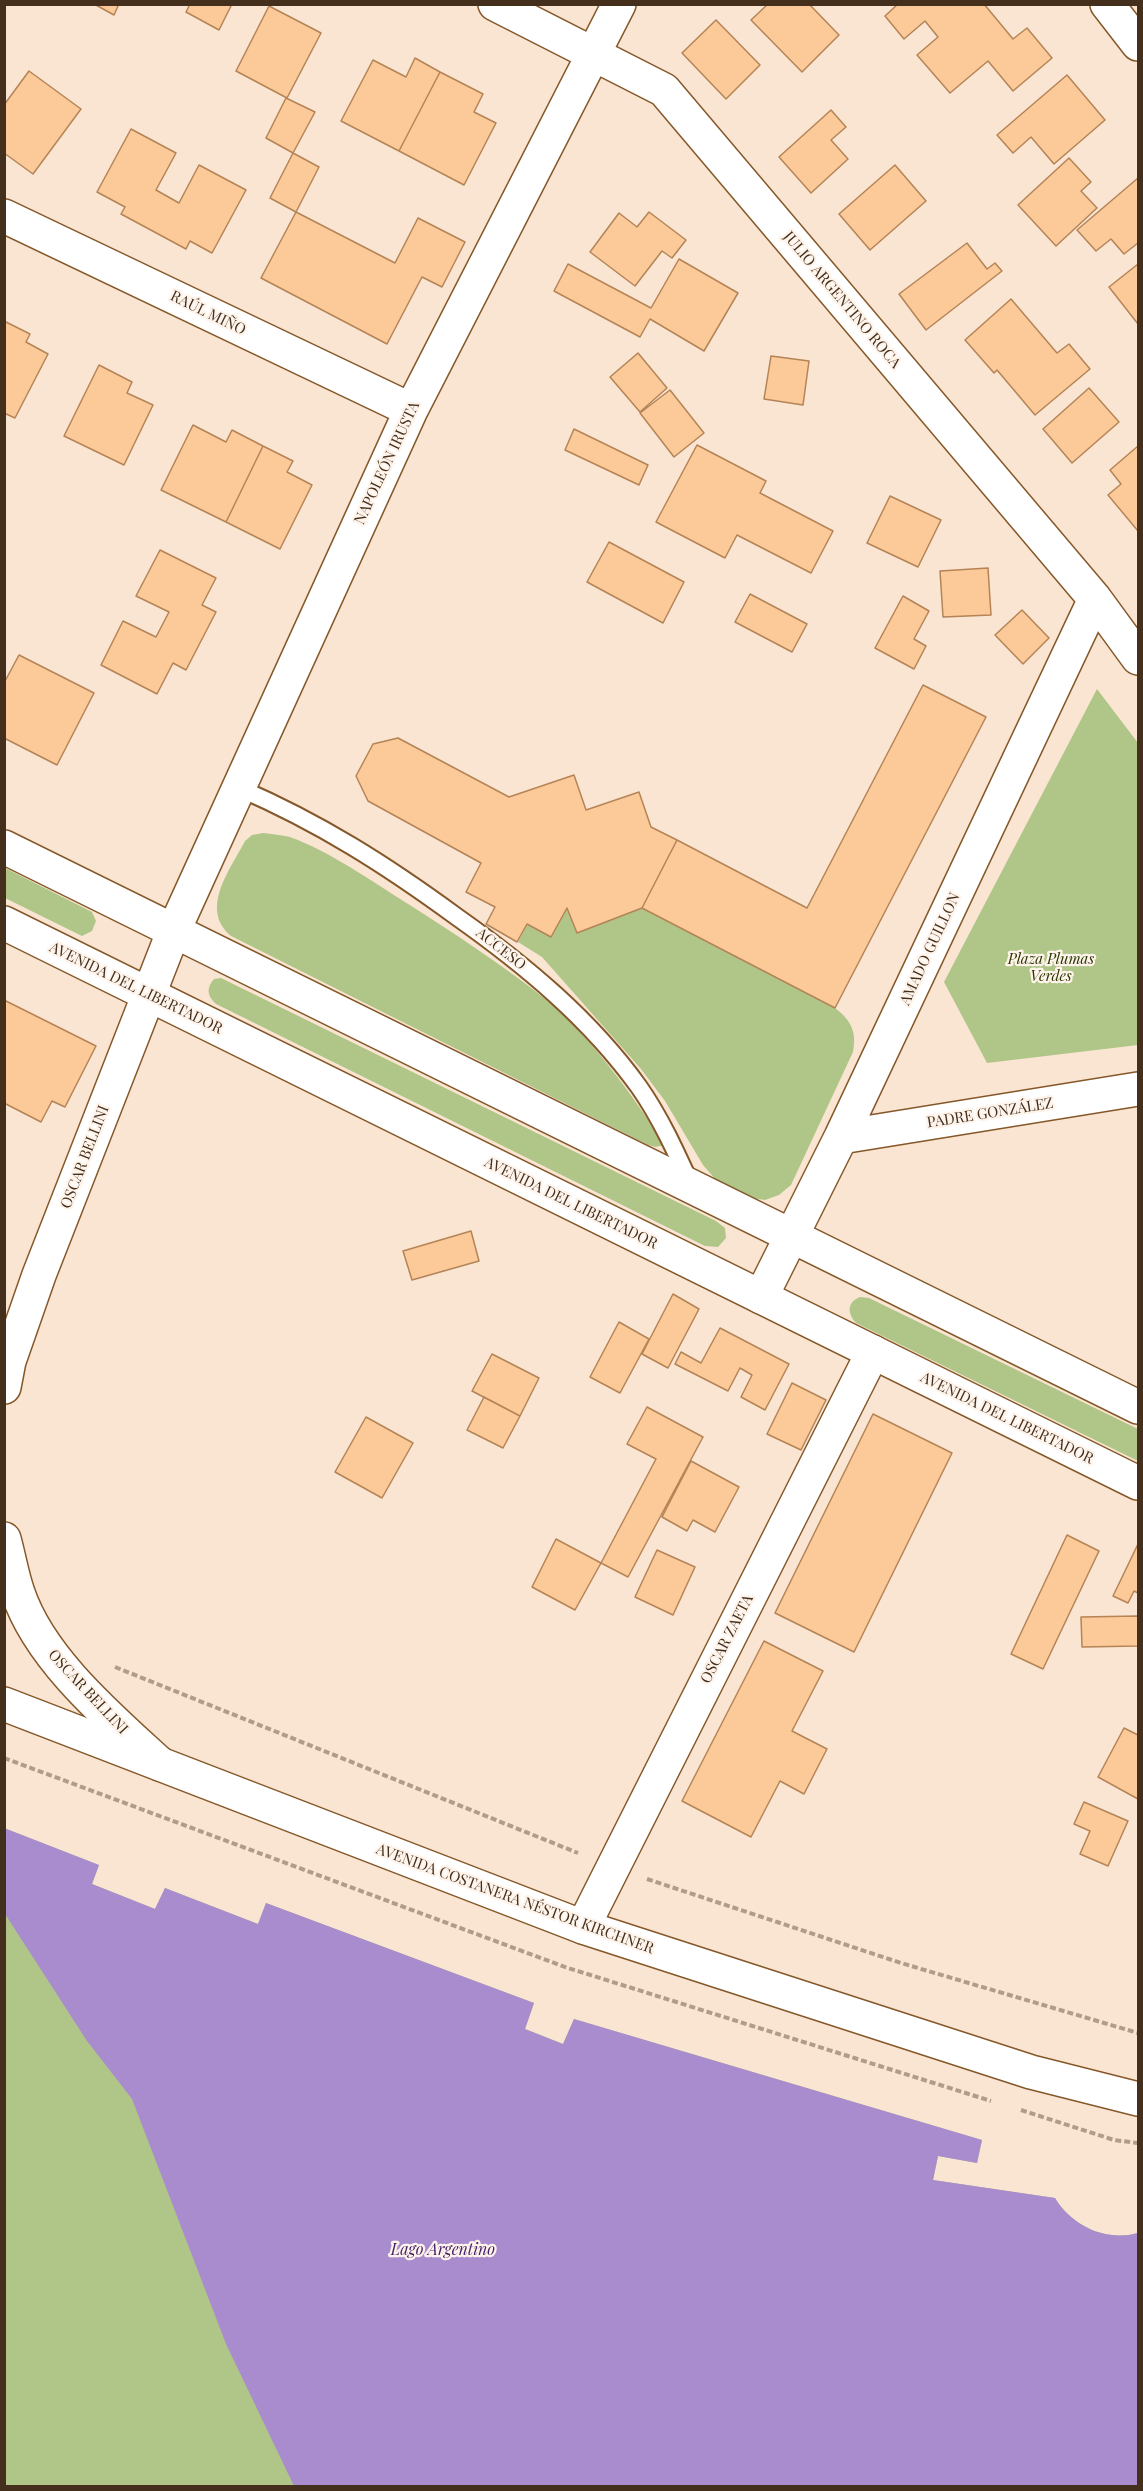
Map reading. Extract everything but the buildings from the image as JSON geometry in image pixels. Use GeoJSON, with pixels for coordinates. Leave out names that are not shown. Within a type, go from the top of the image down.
{"type":"FeatureCollection","features":[{"type":"Feature","properties":{"kind":"street","name":"JULIO ARGENTINO ROCA"},"geometry":{"type":"LineString","coordinates":[[495,4],[664,90],[1095,599],[1138,658]]}},
{"type":"Feature","properties":{"kind":"street","name":"NAPOLEÓN IRUSTA"},"geometry":{"type":"LineString","coordinates":[[174,930],[411,410],[619,4]]}},
{"type":"Feature","properties":{"kind":"street"},"geometry":{"type":"LineString","coordinates":[[1107,4],[1138,44]]}},
{"type":"Feature","properties":{"kind":"street","name":"RAÚL MIÑO"},"geometry":{"type":"LineString","coordinates":[[4,216],[411,410]]}},
{"type":"Feature","properties":{"kind":"street","name":"AMADO GUILLON"},"geometry":{"type":"LineString","coordinates":[[761,1297],[841,1137],[1095,599]]}},
{"type":"Feature","properties":{"kind":"street"},"geometry":{"type":"LineString","coordinates":[[4,847],[1138,1407]]}},
{"type":"Feature","properties":{"kind":"street","name":"AVENIDA DEL LIBERTADOR"},"geometry":{"type":"LineString","coordinates":[[4,923],[1138,1483]]}},
{"type":"Feature","properties":{"kind":"street","name":"OSCAR BELLINI"},"geometry":{"type":"LineString","coordinates":[[4,1387],[9,1361],[39,1275],[174,930]]}},
{"type":"Feature","properties":{"kind":"street","name":"PADRE GONZÁLEZ"},"geometry":{"type":"LineString","coordinates":[[841,1137],[1138,1089]]}},
{"type":"Feature","properties":{"kind":"street","name":"OSCAR ZAETA"},"geometry":{"type":"LineString","coordinates":[[583,1927],[873,1352]]}},
{"type":"Feature","properties":{"kind":"street","name":"OSCAR BELLINI"},"geometry":{"type":"LineString","coordinates":[[4,1539],[18,1594],[45,1646],[101,1709],[163,1767]]}},
{"type":"Feature","properties":{"kind":"street","name":"AVENIDA COSTANERA NÉSTOR KIRCHNER"},"geometry":{"type":"LineString","coordinates":[[4,1704],[583,1927],[1031,2072],[1138,2099]]}},
{"type":"Feature","properties":{"kind":"lane","name":"ACCESO"},"geometry":{"type":"LineString","coordinates":[[238,788],[321,827],[372,857],[523,966],[565,1003],[638,1086],[662,1123],[691,1187]]}},
{"type":"Feature","properties":{"kind":"path"},"geometry":{"type":"LineString","coordinates":[[106,1664],[612,1867],[901,1963],[1138,2033]]}},
{"type":"Feature","properties":{"kind":"green space","name":"Plaza Plumas Verdes"},"geometry":{"type":"Polygon","coordinates":[[[1097,689],[1138,743],[1138,1045],[987,1063],[944,982],[1097,689]]]}},
{"type":"Feature","properties":{"kind":"green space"},"geometry":{"type":"Polygon","coordinates":[[[263,833],[290,837],[349,866],[476,948],[544,998],[595,1049],[665,1145],[655,1147],[648,1145],[231,936],[222,925],[218,914],[217,902],[220,889],[245,841],[252,835],[263,833]]]}},
{"type":"Feature","properties":{"kind":"green space"},"geometry":{"type":"Polygon","coordinates":[[[5,868],[92,912],[96,921],[92,931],[82,936],[5,898],[5,868]]]}},
{"type":"Feature","properties":{"kind":"green space"},"geometry":{"type":"Polygon","coordinates":[[[567,908],[577,933],[642,908],[835,1008],[849,1022],[854,1038],[853,1052],[791,1185],[779,1195],[765,1200],[752,1198],[717,1181],[703,1165],[665,1101],[641,1069],[542,957],[518,942],[527,924],[567,908]]]}},
{"type":"Feature","properties":{"kind":"green space"},"geometry":{"type":"Polygon","coordinates":[[[221,978],[716,1221],[725,1228],[726,1238],[718,1247],[705,1246],[216,1004],[209,995],[209,989],[214,979],[221,978]]]}},
{"type":"Feature","properties":{"kind":"green space"},"geometry":{"type":"Polygon","coordinates":[[[860,1297],[869,1298],[1138,1429],[1138,1461],[856,1323],[850,1308],[853,1302],[860,1297]]]}},
{"type":"Feature","properties":{"kind":"green space","name":"Lago Argentino"},"geometry":{"type":"Polygon","coordinates":[[[4,1828],[99,1865],[92,1884],[155,1909],[165,1888],[258,1924],[266,1903],[534,2003],[525,2029],[563,2044],[574,2019],[982,2140],[977,2163],[938,2156],[933,2180],[1055,2198],[1071,2217],[1091,2229],[1114,2235],[1138,2233],[1138,2486],[5,2486],[4,1828]]]}},
{"type":"Feature","properties":{"kind":"water","name":"Lago Argentino"},"geometry":{"type":"Polygon","coordinates":[[[4,1828],[99,1865],[92,1884],[155,1909],[165,1888],[258,1924],[266,1903],[534,2003],[525,2029],[563,2044],[574,2019],[982,2140],[977,2163],[938,2156],[933,2180],[1055,2198],[1071,2217],[1091,2229],[1114,2235],[1138,2233],[1138,2486],[294,2486],[226,2344],[132,2099],[87,2041],[5,1914],[4,1828]]]}}]}
